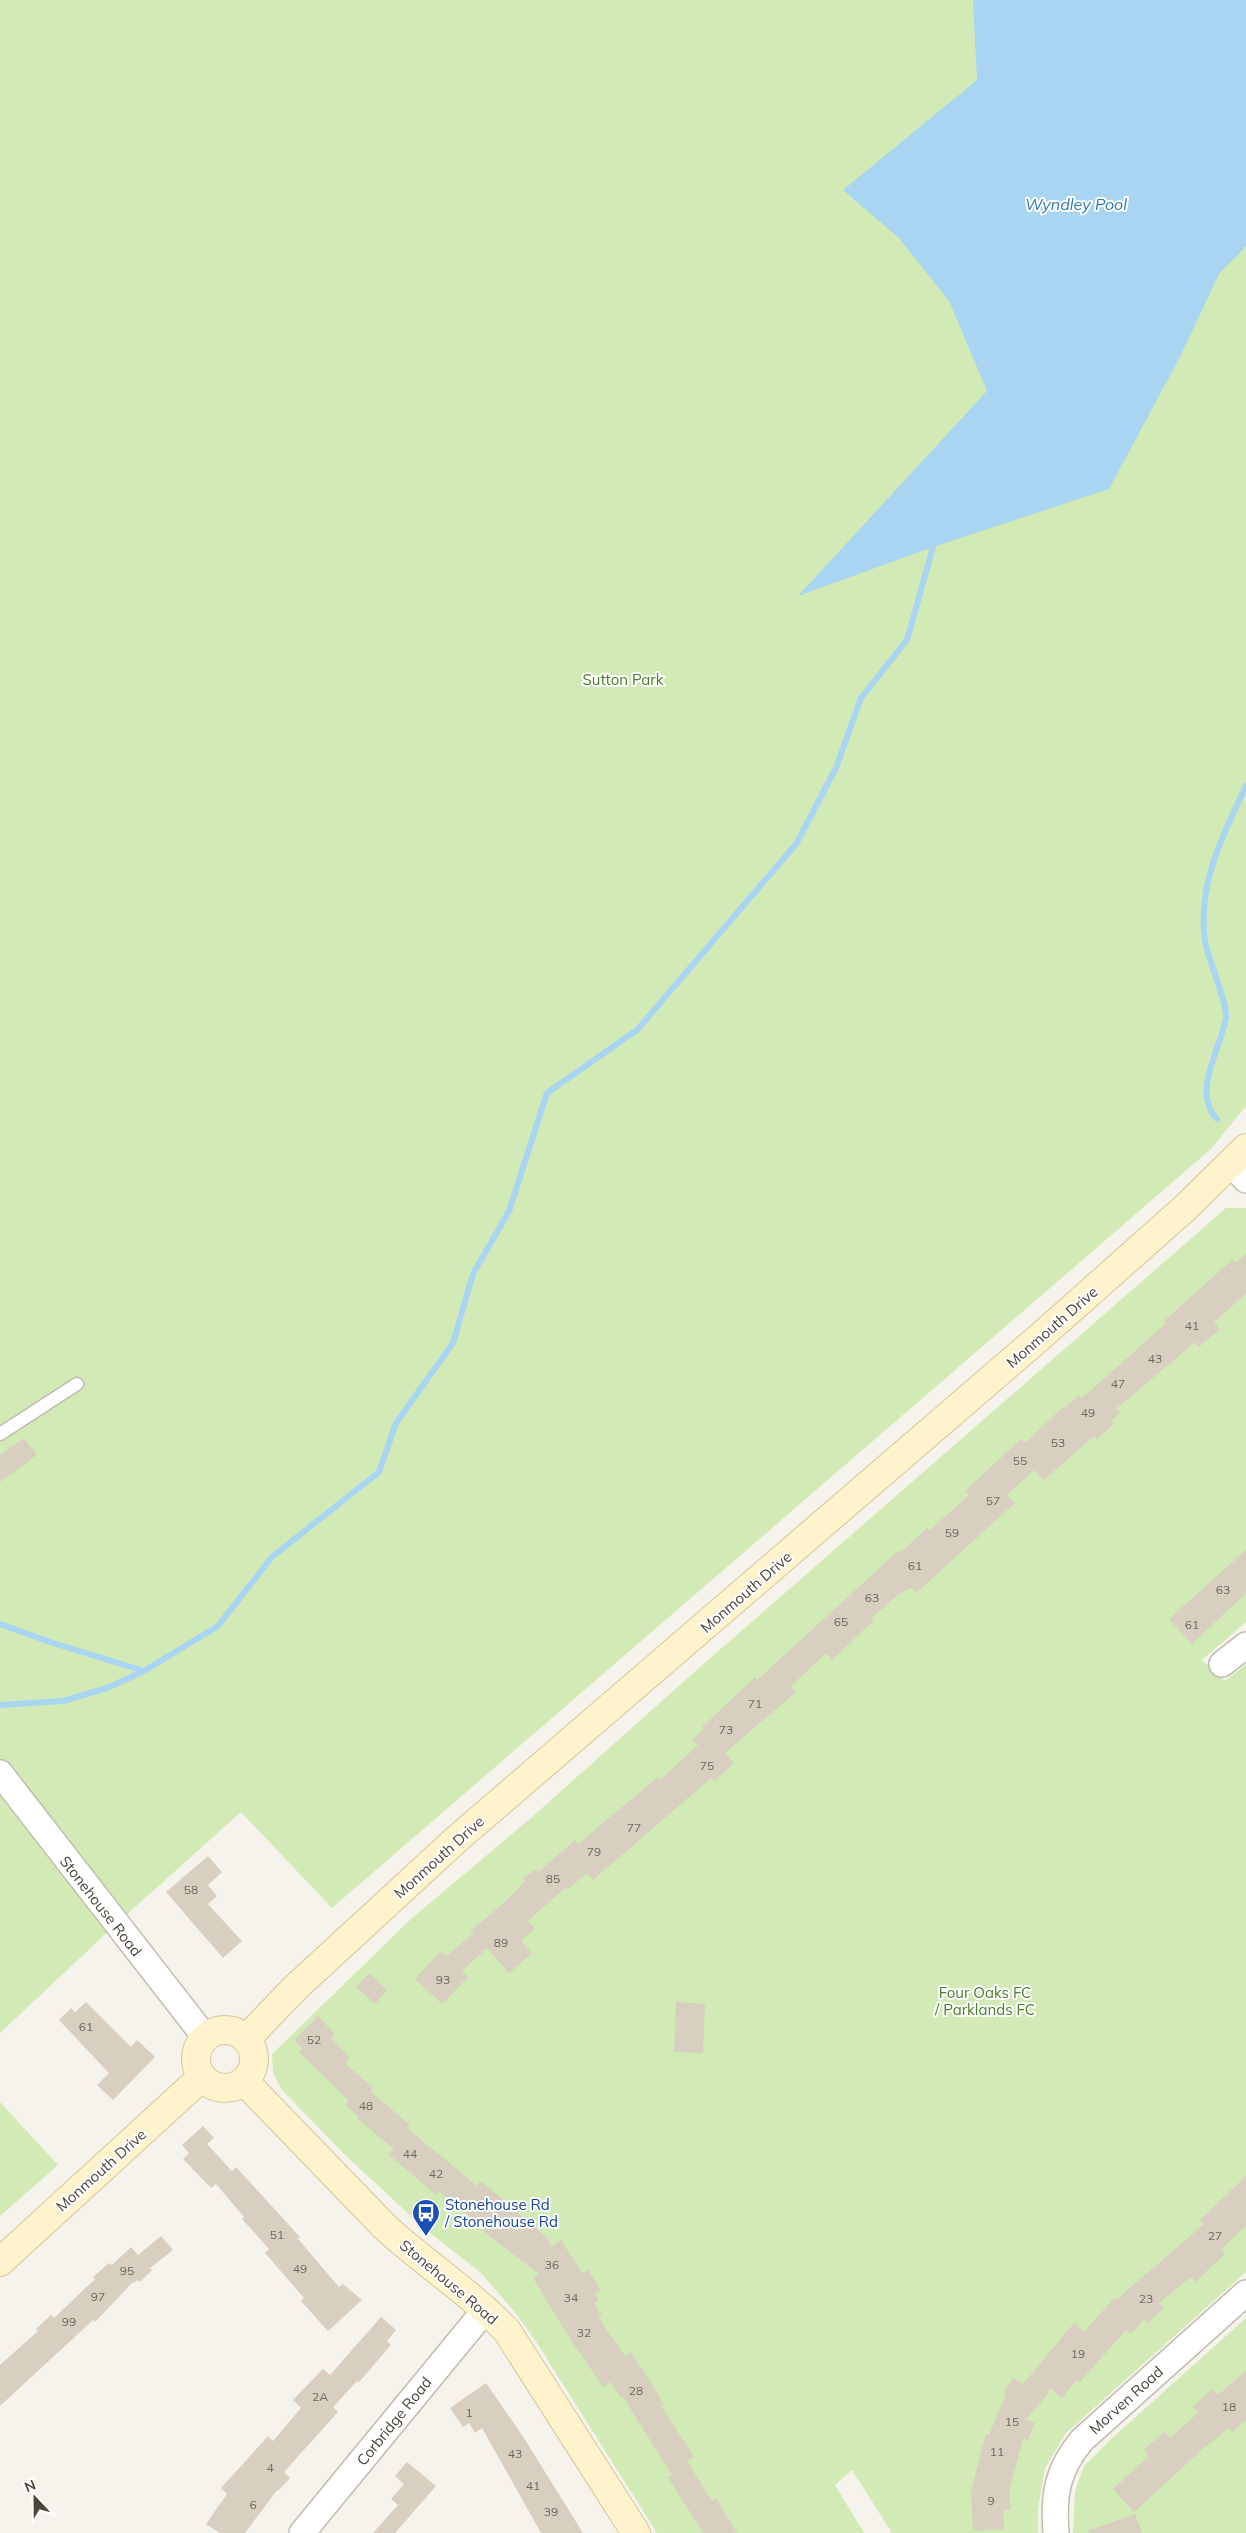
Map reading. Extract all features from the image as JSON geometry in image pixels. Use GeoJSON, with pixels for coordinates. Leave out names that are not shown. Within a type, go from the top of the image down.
{"type":"FeatureCollection","features":[{"type":"Feature","properties":{"kind":"street","name":"Monmouth Drive"},"geometry":{"type":"LineString","coordinates":[[247,2038],[295,1988],[458,1838],[1041,1336],[1179,1214],[1241,1164]]}},
{"type":"Feature","properties":{"kind":"street"},"geometry":{"type":"LineString","coordinates":[[1222,1664],[1246,1645]]}},
{"type":"Feature","properties":{"kind":"street","name":"Stonehouse Road"},"geometry":{"type":"LineString","coordinates":[[0,1774],[115,1925],[205,2037]]}},
{"type":"Feature","properties":{"kind":"street"},"geometry":{"type":"LineString","coordinates":[[223,2029],[235,2030],[247,2038],[255,2053],[254,2068],[245,2082],[230,2088],[222,2088],[214,2087],[202,2077],[196,2066],[196,2052],[205,2037],[223,2029]]}},
{"type":"Feature","properties":{"kind":"street","name":"Monmouth Drive"},"geometry":{"type":"LineString","coordinates":[[0,2262],[202,2077]]}},
{"type":"Feature","properties":{"kind":"street","name":"Stonehouse Road"},"geometry":{"type":"LineString","coordinates":[[245,2082],[385,2227],[409,2249],[486,2309],[507,2331],[636,2533]]}},
{"type":"Feature","properties":{"kind":"street","name":"Morven Road"},"geometry":{"type":"LineString","coordinates":[[1056,2533],[1055,2505],[1058,2481],[1067,2458],[1082,2440],[1246,2293]]}},
{"type":"Feature","properties":{"kind":"street","name":"Corbridge Road"},"geometry":{"type":"LineString","coordinates":[[302,2533],[486,2309]]}},
{"type":"Feature","properties":{"kind":"lane"},"geometry":{"type":"LineString","coordinates":[[0,1434],[77,1384]]}},
{"type":"Feature","properties":{"kind":"green space","name":"Sutton Park"},"geometry":{"type":"Polygon","coordinates":[[[0,0],[1246,0],[1246,1106],[1211,1149],[332,1908],[241,1812],[115,1925],[0,2033],[0,0]]]}},
{"type":"Feature","properties":{"kind":"green space","name":"Four Oaks FC / Parklands FC"},"geometry":{"type":"Polygon","coordinates":[[[1226,1208],[1246,1208],[1246,1622],[1202,1660],[1225,1681],[1246,1664],[1246,2272],[1066,2433],[1045,2468],[1038,2509],[1038,2533],[892,2533],[852,2470],[835,2485],[864,2533],[657,2533],[535,2340],[513,2310],[481,2273],[425,2229],[345,2155],[281,2089],[273,2073],[272,2054],[412,1918],[531,1818],[700,1667],[1226,1208]]]}},
{"type":"Feature","properties":{"kind":"green space"},"geometry":{"type":"Polygon","coordinates":[[[0,2102],[58,2165],[0,2216],[0,2102]]]}},
{"type":"Feature","properties":{"kind":"green space"},"geometry":{"type":"Polygon","coordinates":[[[1246,2318],[1246,2533],[1073,2533],[1075,2491],[1084,2466],[1110,2440],[1246,2318]]]}},
{"type":"Feature","properties":{"kind":"water","name":"Wyndley Pool"},"geometry":{"type":"Polygon","coordinates":[[[973,0],[1246,0],[1246,246],[1219,274],[1181,355],[1109,489],[933,547],[798,596],[987,391],[949,301],[899,238],[843,190],[977,80],[973,0]]]}},
{"type":"Feature","properties":{"kind":"building"},"geometry":{"type":"Polygon","coordinates":[[[1246,1254],[1246,1294],[1214,1322],[1220,1329],[1199,1347],[1195,1342],[1116,1409],[1120,1413],[1111,1421],[1114,1424],[1097,1439],[1094,1436],[1044,1480],[1034,1470],[1007,1495],[1015,1503],[916,1593],[912,1588],[901,1592],[872,1618],[874,1620],[832,1660],[826,1653],[791,1686],[796,1692],[725,1753],[734,1763],[714,1781],[711,1778],[593,1880],[587,1873],[568,1889],[566,1887],[528,1921],[535,1929],[521,1941],[532,1953],[509,1973],[487,1948],[462,1971],[468,1977],[442,2004],[415,1979],[441,1951],[447,1956],[473,1933],[471,1931],[508,1899],[525,1881],[523,1879],[536,1869],[538,1872],[575,1840],[578,1844],[658,1777],[660,1780],[698,1745],[693,1739],[704,1729],[702,1727],[755,1677],[757,1680],[898,1551],[900,1553],[927,1528],[930,1530],[969,1495],[965,1491],[1021,1439],[1025,1443],[1064,1406],[1065,1408],[1079,1395],[1081,1398],[1096,1386],[1233,1259],[1236,1263],[1246,1254]]]}},
{"type":"Feature","properties":{"kind":"building"},"geometry":{"type":"Polygon","coordinates":[[[24,1438],[37,1455],[0,1482],[0,1455],[24,1438]]]}},
{"type":"Feature","properties":{"kind":"building"},"geometry":{"type":"Polygon","coordinates":[[[1246,1550],[1246,1593],[1192,1644],[1169,1619],[1246,1550]]]}},
{"type":"Feature","properties":{"kind":"building"},"geometry":{"type":"Polygon","coordinates":[[[208,1856],[222,1872],[208,1885],[217,1896],[208,1904],[242,1941],[223,1958],[166,1892],[208,1856]]]}},
{"type":"Feature","properties":{"kind":"building"},"geometry":{"type":"Polygon","coordinates":[[[369,1973],[387,1990],[375,2004],[356,1987],[369,1973]]]}},
{"type":"Feature","properties":{"kind":"building"},"geometry":{"type":"Polygon","coordinates":[[[86,2002],[131,2047],[137,2040],[155,2057],[113,2100],[97,2085],[109,2073],[59,2020],[71,2008],[75,2012],[86,2002]]]}},
{"type":"Feature","properties":{"kind":"building"},"geometry":{"type":"Polygon","coordinates":[[[676,2002],[705,2004],[703,2053],[674,2052],[676,2002]]]}},
{"type":"Feature","properties":{"kind":"building"},"geometry":{"type":"Polygon","coordinates":[[[318,2016],[335,2034],[331,2038],[350,2058],[345,2063],[373,2088],[370,2091],[410,2125],[407,2128],[477,2186],[481,2181],[547,2238],[552,2246],[561,2240],[582,2273],[588,2270],[601,2290],[595,2294],[599,2300],[594,2303],[602,2315],[598,2317],[625,2356],[630,2352],[641,2367],[664,2404],[661,2406],[694,2457],[687,2461],[712,2501],[716,2498],[737,2533],[703,2533],[668,2477],[672,2475],[623,2397],[621,2398],[611,2382],[603,2387],[567,2334],[533,2278],[539,2274],[470,2221],[472,2219],[439,2191],[436,2195],[389,2155],[394,2149],[358,2119],[359,2117],[345,2105],[349,2101],[299,2052],[303,2049],[294,2040],[318,2016]]]}},
{"type":"Feature","properties":{"kind":"building"},"geometry":{"type":"Polygon","coordinates":[[[203,2126],[214,2138],[207,2144],[232,2171],[236,2167],[300,2237],[298,2239],[339,2287],[343,2284],[362,2300],[328,2331],[301,2301],[304,2298],[265,2253],[269,2249],[242,2219],[244,2217],[216,2184],[211,2188],[183,2159],[189,2153],[182,2145],[203,2126]]]}},
{"type":"Feature","properties":{"kind":"building"},"geometry":{"type":"Polygon","coordinates":[[[1246,2176],[1246,2226],[1221,2249],[1225,2254],[1195,2282],[1191,2277],[1159,2303],[1164,2308],[1147,2323],[1144,2319],[1131,2334],[1126,2330],[1080,2382],[1077,2380],[1062,2398],[1050,2388],[1047,2395],[1026,2419],[1035,2423],[1028,2440],[1023,2438],[1009,2492],[1010,2510],[1003,2510],[1004,2529],[973,2531],[971,2491],[986,2434],[989,2435],[1006,2394],[1004,2392],[1013,2378],[1023,2384],[1074,2323],[1084,2332],[1114,2298],[1116,2300],[1204,2224],[1200,2220],[1246,2176]]]}},
{"type":"Feature","properties":{"kind":"building"},"geometry":{"type":"Polygon","coordinates":[[[161,2236],[173,2250],[150,2268],[152,2270],[140,2282],[138,2280],[131,2284],[95,2322],[93,2320],[0,2406],[0,2365],[38,2331],[36,2329],[51,2315],[54,2318],[109,2263],[112,2265],[131,2247],[138,2255],[161,2236]]]}},
{"type":"Feature","properties":{"kind":"building"},"geometry":{"type":"Polygon","coordinates":[[[381,2317],[396,2330],[387,2341],[391,2345],[359,2382],[357,2381],[333,2407],[338,2412],[284,2472],[290,2478],[277,2490],[245,2533],[220,2533],[206,2524],[227,2494],[221,2488],[268,2436],[273,2441],[301,2408],[293,2400],[323,2369],[330,2375],[381,2317]]]}},
{"type":"Feature","properties":{"kind":"building"},"geometry":{"type":"Polygon","coordinates":[[[1246,2371],[1246,2420],[1232,2432],[1229,2428],[1205,2447],[1134,2512],[1113,2489],[1149,2456],[1144,2450],[1164,2432],[1170,2438],[1198,2413],[1193,2406],[1213,2389],[1218,2395],[1246,2371]]]}},
{"type":"Feature","properties":{"kind":"building"},"geometry":{"type":"Polygon","coordinates":[[[486,2383],[524,2438],[583,2533],[541,2533],[482,2428],[475,2433],[469,2423],[463,2427],[450,2408],[486,2383]]]}},
{"type":"Feature","properties":{"kind":"building"},"geometry":{"type":"Polygon","coordinates":[[[407,2462],[436,2486],[395,2533],[373,2533],[398,2505],[391,2499],[404,2484],[395,2476],[407,2462]]]}},
{"type":"Feature","properties":{"kind":"building"},"geometry":{"type":"Polygon","coordinates":[[[1135,2514],[1142,2533],[1089,2533],[1088,2531],[1135,2514]]]}},
{"type":"Feature","properties":{"kind":"waterway"},"geometry":{"type":"LineString","coordinates":[[0,1624],[53,1643],[144,1671],[218,1626],[272,1557],[379,1472],[396,1423],[453,1343],[473,1274],[509,1211],[547,1093],[637,1030],[796,844],[836,768],[861,698],[907,640],[933,547]]}},
{"type":"Feature","properties":{"kind":"waterway"},"geometry":{"type":"LineString","coordinates":[[1217,1119],[1210,1108],[1207,1096],[1207,1083],[1223,1030],[1226,1012],[1205,941],[1205,900],[1208,880],[1214,861],[1246,786]]}},
{"type":"Feature","properties":{"kind":"waterway"},"geometry":{"type":"LineString","coordinates":[[0,1705],[63,1701],[107,1688],[144,1671]]}},
{"type":"Feature","properties":{"kind":"place","name":"Stonehouse Rd / Stonehouse Rd"},"geometry":{"type":"Point","coordinates":[426,2237]}}]}
